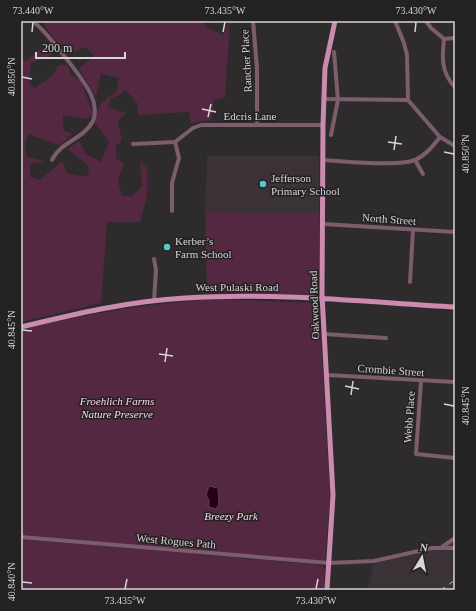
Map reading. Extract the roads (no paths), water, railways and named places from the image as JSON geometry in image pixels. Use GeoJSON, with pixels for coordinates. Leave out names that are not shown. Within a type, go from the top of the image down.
{"type":"FeatureCollection","features":[{"type":"Feature","properties":{"kind":"main road","name":"Oakwood Road"},"geometry":{"type":"LineString","coordinates":[[327,590],[333,495],[322,300],[323,125],[326,57],[335,21]]}},
{"type":"Feature","properties":{"kind":"main road","name":"West Pulaski Road"},"geometry":{"type":"LineString","coordinates":[[21,327],[89,311],[154,301],[199,297],[246,296],[455,307]]}},
{"type":"Feature","properties":{"kind":"street"},"geometry":{"type":"LineString","coordinates":[[32,21],[43,30],[84,84],[92,97],[94,105],[95,115],[88,128],[56,152],[52,160]]}},
{"type":"Feature","properties":{"kind":"street","name":"Rancher Place"},"geometry":{"type":"LineString","coordinates":[[253,21],[257,68],[257,125]]}},
{"type":"Feature","properties":{"kind":"street"},"geometry":{"type":"LineString","coordinates":[[395,21],[407,54],[408,100],[440,137],[455,146]]}},
{"type":"Feature","properties":{"kind":"street"},"geometry":{"type":"LineString","coordinates":[[427,22],[435,32],[444,39],[455,38]]}},
{"type":"Feature","properties":{"kind":"street"},"geometry":{"type":"LineString","coordinates":[[444,39],[442,60],[444,72],[455,87]]}},
{"type":"Feature","properties":{"kind":"street"},"geometry":{"type":"LineString","coordinates":[[331,135],[338,100],[334,52]]}},
{"type":"Feature","properties":{"kind":"street"},"geometry":{"type":"LineString","coordinates":[[324,99],[408,100]]}},
{"type":"Feature","properties":{"kind":"street","name":"Edcris Lane"},"geometry":{"type":"LineString","coordinates":[[175,142],[193,128],[201,125],[323,125]]}},
{"type":"Feature","properties":{"kind":"street"},"geometry":{"type":"LineString","coordinates":[[323,160],[390,162],[415,160],[428,152],[440,137]]}},
{"type":"Feature","properties":{"kind":"street"},"geometry":{"type":"LineString","coordinates":[[133,144],[175,142],[179,158],[172,183],[172,211]]}},
{"type":"Feature","properties":{"kind":"street"},"geometry":{"type":"LineString","coordinates":[[415,160],[423,174]]}},
{"type":"Feature","properties":{"kind":"street","name":"North Street"},"geometry":{"type":"LineString","coordinates":[[323,224],[455,232]]}},
{"type":"Feature","properties":{"kind":"street"},"geometry":{"type":"LineString","coordinates":[[410,282],[413,230]]}},
{"type":"Feature","properties":{"kind":"street"},"geometry":{"type":"LineString","coordinates":[[154,259],[156,270],[154,301]]}},
{"type":"Feature","properties":{"kind":"street"},"geometry":{"type":"LineString","coordinates":[[324,334],[386,338]]}},
{"type":"Feature","properties":{"kind":"street","name":"Crombie Street"},"geometry":{"type":"LineString","coordinates":[[327,375],[455,382]]}},
{"type":"Feature","properties":{"kind":"street","name":"Webb Place"},"geometry":{"type":"LineString","coordinates":[[421,380],[416,454],[455,458]]}},
{"type":"Feature","properties":{"kind":"street","name":"West Rogues Path"},"geometry":{"type":"LineString","coordinates":[[21,537],[329,563],[374,561],[424,549],[455,548]]}},
{"type":"Feature","properties":{"kind":"street"},"geometry":{"type":"LineString","coordinates":[[442,548],[455,538]]}},
{"type":"Feature","properties":{"kind":"railway"},"geometry":{"type":"LineString","coordinates":[[441,590],[455,580]]}},
{"type":"Feature","properties":{"kind":"place","name":"Jefferson Primary School"},"geometry":{"type":"Point","coordinates":[263,184]}},
{"type":"Feature","properties":{"kind":"place","name":"Kerber’s Farm School"},"geometry":{"type":"Point","coordinates":[167,247]}},
{"type":"Feature","properties":{"kind":"park label","name":"Froehlich Farms Nature Preserve"},"geometry":{"type":"Point","coordinates":[117,407]}},
{"type":"Feature","properties":{"kind":"park label","name":"Breezy Park"},"geometry":{"type":"Point","coordinates":[231,516]}}]}
